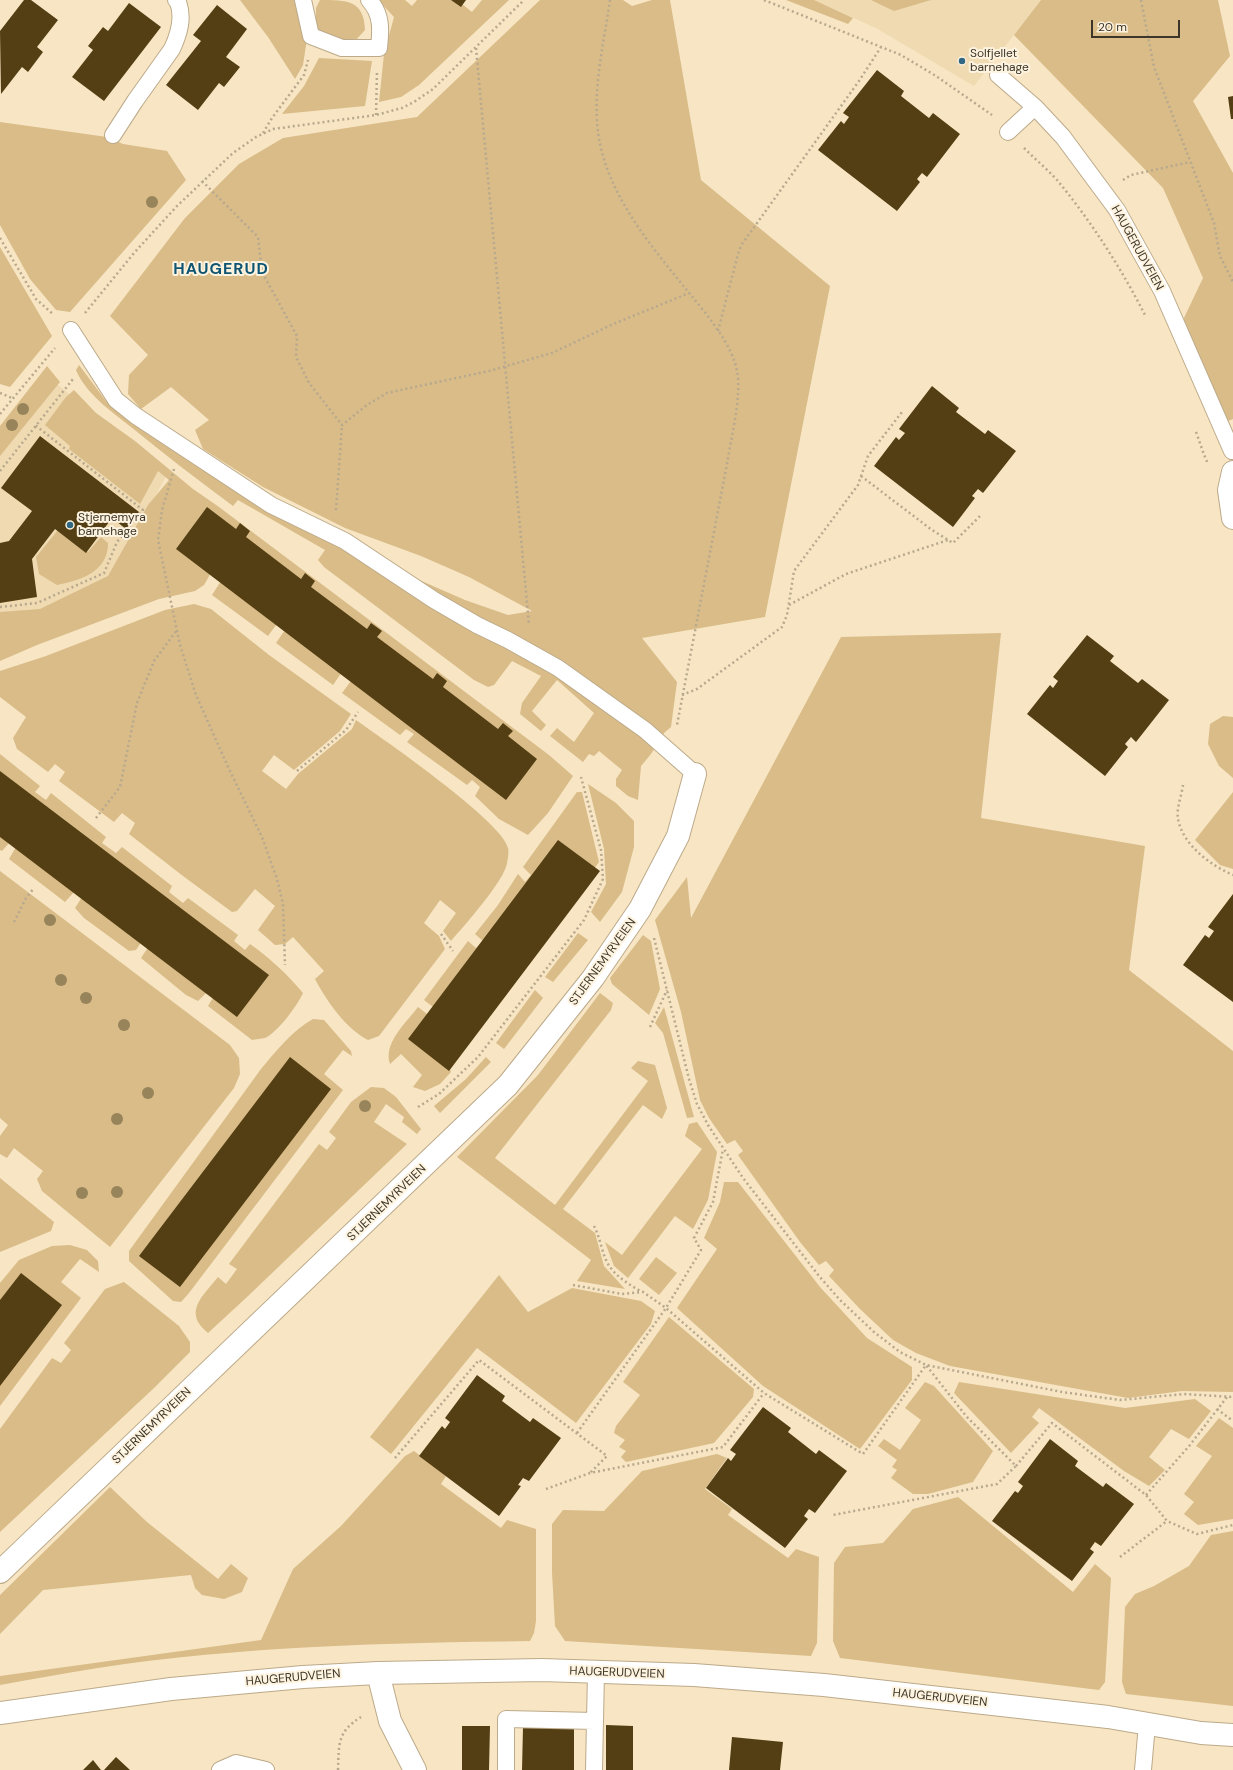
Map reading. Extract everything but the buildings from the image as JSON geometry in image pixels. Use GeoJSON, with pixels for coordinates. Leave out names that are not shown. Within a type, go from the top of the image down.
{"type":"FeatureCollection","features":[{"type":"Feature","properties":{"kind":"street"},"geometry":{"type":"LineString","coordinates":[[1233,472],[1229,490],[1233,518]]}},
{"type":"Feature","properties":{"kind":"street","name":"STJERNEMYRVEIEN"},"geometry":{"type":"LineString","coordinates":[[0,1572],[508,1085],[593,978],[640,909],[678,836],[695,774]]}},
{"type":"Feature","properties":{"kind":"street","name":"HAUGERUDVEIEN"},"geometry":{"type":"LineString","coordinates":[[0,1714],[171,1689],[303,1677],[378,1673],[535,1670],[694,1675],[824,1685],[1108,1717],[1201,1733],[1233,1735]]}},
{"type":"Feature","properties":{"kind":"street"},"geometry":{"type":"LineString","coordinates":[[378,1673],[390,1721],[414,1770]]}},
{"type":"Feature","properties":{"kind":"lane"},"geometry":{"type":"LineString","coordinates":[[113,135],[172,49],[177,39],[181,15],[178,2],[176,0]]}},
{"type":"Feature","properties":{"kind":"lane"},"geometry":{"type":"LineString","coordinates":[[304,0],[311,36],[342,48],[379,48],[379,16],[375,6],[369,0]]}},
{"type":"Feature","properties":{"kind":"lane","name":"HAUGERUDVEIEN"},"geometry":{"type":"LineString","coordinates":[[998,75],[1035,107],[1062,136],[1117,210],[1162,291],[1232,451]]}},
{"type":"Feature","properties":{"kind":"lane"},"geometry":{"type":"LineString","coordinates":[[1008,132],[1035,107]]}},
{"type":"Feature","properties":{"kind":"lane"},"geometry":{"type":"LineString","coordinates":[[71,330],[116,400],[136,416],[271,506],[345,541],[440,604],[558,668],[645,730],[695,774]]}},
{"type":"Feature","properties":{"kind":"lane"},"geometry":{"type":"LineString","coordinates":[[594,1770],[596,1672]]}},
{"type":"Feature","properties":{"kind":"lane"},"geometry":{"type":"LineString","coordinates":[[506,1770],[506,1719],[595,1721]]}},
{"type":"Feature","properties":{"kind":"lane"},"geometry":{"type":"LineString","coordinates":[[1143,1770],[1147,1724]]}},
{"type":"Feature","properties":{"kind":"lane"},"geometry":{"type":"LineString","coordinates":[[220,1770],[236,1763],[266,1770]]}},
{"type":"Feature","properties":{"kind":"path"},"geometry":{"type":"LineString","coordinates":[[0,414],[134,253],[202,181],[233,153],[273,129],[376,115],[402,108],[414,102],[433,89],[524,0]]}},
{"type":"Feature","properties":{"kind":"path"},"geometry":{"type":"LineString","coordinates":[[610,0],[598,91],[597,120],[603,156],[611,181],[624,206],[718,332],[733,356],[737,370],[738,389],[727,464],[676,725],[678,730]]}},
{"type":"Feature","properties":{"kind":"path"},"geometry":{"type":"LineString","coordinates":[[764,0],[901,55],[936,76],[991,114],[1056,179],[1076,204],[1124,277],[1147,321]]}},
{"type":"Feature","properties":{"kind":"path"},"geometry":{"type":"LineString","coordinates":[[1141,0],[1154,68],[1214,223],[1220,256],[1233,282]]}},
{"type":"Feature","properties":{"kind":"path"},"geometry":{"type":"LineString","coordinates":[[263,134],[272,118],[304,75],[310,55],[311,36]]}},
{"type":"Feature","properties":{"kind":"path"},"geometry":{"type":"LineString","coordinates":[[718,332],[735,262],[742,244],[859,81],[881,46]]}},
{"type":"Feature","properties":{"kind":"path"},"geometry":{"type":"LineString","coordinates":[[376,115],[379,48]]}},
{"type":"Feature","properties":{"kind":"path"},"geometry":{"type":"LineString","coordinates":[[476,48],[531,653]]}},
{"type":"Feature","properties":{"kind":"path"},"geometry":{"type":"LineString","coordinates":[[1105,194],[1131,175],[1190,162]]}},
{"type":"Feature","properties":{"kind":"path"},"geometry":{"type":"LineString","coordinates":[[202,181],[258,237],[262,272],[297,336],[296,357],[309,383],[342,425],[334,536]]}},
{"type":"Feature","properties":{"kind":"path"},"geometry":{"type":"LineString","coordinates":[[0,238],[36,299],[71,330]]}},
{"type":"Feature","properties":{"kind":"path"},"geometry":{"type":"LineString","coordinates":[[342,425],[367,405],[387,393],[506,366],[552,353],[611,325],[689,293]]}},
{"type":"Feature","properties":{"kind":"path"},"geometry":{"type":"LineString","coordinates":[[0,471],[73,379]]}},
{"type":"Feature","properties":{"kind":"path"},"geometry":{"type":"LineString","coordinates":[[0,393],[12,398]]}},
{"type":"Feature","properties":{"kind":"path"},"geometry":{"type":"LineString","coordinates":[[682,695],[697,689],[777,632],[785,620],[794,571],[858,485],[868,456],[902,412]]}},
{"type":"Feature","properties":{"kind":"path"},"geometry":{"type":"LineString","coordinates":[[0,607],[37,603],[104,572],[117,542],[143,510],[35,425]]}},
{"type":"Feature","properties":{"kind":"path"},"geometry":{"type":"LineString","coordinates":[[1195,431],[1206,460],[1211,466]]}},
{"type":"Feature","properties":{"kind":"path"},"geometry":{"type":"LineString","coordinates":[[174,469],[162,510],[158,540],[180,645],[196,695],[262,838],[277,879],[283,904],[285,965]]}},
{"type":"Feature","properties":{"kind":"path"},"geometry":{"type":"LineString","coordinates":[[861,476],[953,543],[980,516]]}},
{"type":"Feature","properties":{"kind":"path"},"geometry":{"type":"LineString","coordinates":[[788,605],[846,574],[948,540]]}},
{"type":"Feature","properties":{"kind":"path"},"geometry":{"type":"LineString","coordinates":[[96,818],[120,787],[137,703],[154,661],[177,630]]}},
{"type":"Feature","properties":{"kind":"path"},"geometry":{"type":"LineString","coordinates":[[296,771],[346,730],[358,712]]}},
{"type":"Feature","properties":{"kind":"path"},"geometry":{"type":"LineString","coordinates":[[418,1107],[439,1094],[478,1057],[584,920],[603,879],[601,850],[581,777]]}},
{"type":"Feature","properties":{"kind":"path"},"geometry":{"type":"LineString","coordinates":[[1183,785],[1178,818],[1187,841],[1212,864],[1233,875]]}},
{"type":"Feature","properties":{"kind":"path"},"geometry":{"type":"LineString","coordinates":[[14,922],[26,898],[34,888]]}},
{"type":"Feature","properties":{"kind":"path"},"geometry":{"type":"LineString","coordinates":[[441,934],[453,951]]}},
{"type":"Feature","properties":{"kind":"path"},"geometry":{"type":"LineString","coordinates":[[652,934],[697,1104],[708,1125],[743,1178],[819,1276],[840,1300],[874,1332],[900,1352],[926,1365],[1062,1392],[1120,1400],[1184,1394],[1233,1397]]}},
{"type":"Feature","properties":{"kind":"path"},"geometry":{"type":"LineString","coordinates":[[650,1027],[667,990]]}},
{"type":"Feature","properties":{"kind":"path"},"geometry":{"type":"LineString","coordinates":[[577,1433],[666,1308],[701,1250],[694,1238],[713,1202],[724,1149]]}},
{"type":"Feature","properties":{"kind":"path"},"geometry":{"type":"LineString","coordinates":[[594,1226],[601,1239],[610,1266],[624,1281],[666,1308],[764,1393],[863,1454],[926,1365]]}},
{"type":"Feature","properties":{"kind":"path"},"geometry":{"type":"LineString","coordinates":[[572,1284],[622,1294],[643,1292]]}},
{"type":"Feature","properties":{"kind":"path"},"geometry":{"type":"LineString","coordinates":[[395,1458],[479,1360],[607,1456],[590,1473]]}},
{"type":"Feature","properties":{"kind":"path"},"geometry":{"type":"LineString","coordinates":[[926,1365],[966,1416],[1016,1466]]}},
{"type":"Feature","properties":{"kind":"path"},"geometry":{"type":"LineString","coordinates":[[546,1489],[590,1473],[723,1447],[764,1393]]}},
{"type":"Feature","properties":{"kind":"path"},"geometry":{"type":"LineString","coordinates":[[1146,1495],[1190,1445],[1227,1396]]}},
{"type":"Feature","properties":{"kind":"path"},"geometry":{"type":"LineString","coordinates":[[1217,1410],[1233,1421]]}},
{"type":"Feature","properties":{"kind":"path"},"geometry":{"type":"LineString","coordinates":[[833,1515],[997,1484],[1016,1466],[1052,1422],[1146,1495],[1167,1521],[1197,1534],[1233,1525]]}},
{"type":"Feature","properties":{"kind":"path"},"geometry":{"type":"LineString","coordinates":[[1120,1557],[1167,1521]]}},
{"type":"Feature","properties":{"kind":"path"},"geometry":{"type":"LineString","coordinates":[[338,1770],[340,1740],[343,1732],[348,1726],[365,1715]]}},
{"type":"Feature","properties":{"kind":"shaded area"},"geometry":{"type":"Polygon","coordinates":[[[240,0],[297,0],[308,32],[303,65],[295,79],[268,37],[240,0]]]}},
{"type":"Feature","properties":{"kind":"shaded area"},"geometry":{"type":"Polygon","coordinates":[[[320,0],[338,0],[357,7],[364,20],[365,30],[354,42],[330,40],[316,28],[316,8],[320,0]]]}},
{"type":"Feature","properties":{"kind":"shaded area"},"geometry":{"type":"Polygon","coordinates":[[[378,0],[405,0],[412,6],[417,0],[457,0],[472,12],[482,0],[509,0],[419,85],[401,97],[379,102],[384,54],[394,17],[378,0]]]}},
{"type":"Feature","properties":{"kind":"shaded area"},"geometry":{"type":"Polygon","coordinates":[[[540,0],[623,0],[632,6],[652,0],[670,0],[701,180],[830,286],[765,617],[642,638],[677,682],[671,727],[664,733],[651,754],[641,766],[638,800],[628,796],[616,786],[616,779],[622,770],[599,751],[594,756],[589,754],[583,762],[550,736],[557,728],[574,742],[594,713],[557,680],[532,711],[546,725],[541,731],[520,714],[522,703],[541,676],[512,661],[494,685],[488,687],[474,680],[324,567],[318,560],[325,550],[238,500],[233,506],[115,415],[86,387],[76,370],[79,365],[106,401],[131,422],[193,464],[264,507],[339,545],[465,600],[508,615],[532,611],[469,577],[421,556],[345,528],[263,487],[203,449],[195,430],[209,420],[171,387],[141,409],[128,394],[129,375],[148,355],[110,316],[185,218],[239,164],[283,138],[417,117],[540,0]]]}},
{"type":"Feature","properties":{"kind":"shaded area"},"geometry":{"type":"Polygon","coordinates":[[[786,0],[814,0],[853,18],[848,24],[786,0]]]}},
{"type":"Feature","properties":{"kind":"shaded area","name":"Solfjellet barnehage"},"geometry":{"type":"Polygon","coordinates":[[[814,0],[1041,0],[974,86],[876,28],[814,0]]]}},
{"type":"Feature","properties":{"kind":"shaded area"},"geometry":{"type":"Polygon","coordinates":[[[871,0],[931,0],[894,11],[871,0]]]}},
{"type":"Feature","properties":{"kind":"shaded area"},"geometry":{"type":"Polygon","coordinates":[[[1041,0],[1218,0],[1230,56],[1193,101],[1233,173],[1233,419],[1228,421],[1182,322],[1203,278],[1163,188],[1014,35],[1041,0]]]}},
{"type":"Feature","properties":{"kind":"shaded area"},"geometry":{"type":"Polygon","coordinates":[[[319,58],[372,61],[365,106],[282,114],[304,86],[319,58]]]}},
{"type":"Feature","properties":{"kind":"shaded area"},"geometry":{"type":"Polygon","coordinates":[[[0,122],[107,137],[123,144],[167,151],[186,180],[70,312],[56,310],[30,279],[0,225],[0,122]]]}},
{"type":"Feature","properties":{"kind":"shaded area"},"geometry":{"type":"Polygon","coordinates":[[[0,247],[52,336],[10,387],[0,384],[0,247]]]}},
{"type":"Feature","properties":{"kind":"shaded area"},"geometry":{"type":"Polygon","coordinates":[[[47,366],[60,382],[0,456],[0,426],[47,366]]]}},
{"type":"Feature","properties":{"kind":"shaded area","name":"Stjernemyra barnehage"},"geometry":{"type":"Polygon","coordinates":[[[45,374],[167,475],[111,576],[0,636],[0,429],[45,374]]]}},
{"type":"Feature","properties":{"kind":"shaded area"},"geometry":{"type":"Polygon","coordinates":[[[74,390],[96,413],[135,441],[193,489],[549,755],[573,776],[548,813],[528,835],[499,819],[475,796],[480,787],[472,780],[467,785],[407,742],[414,734],[406,729],[400,735],[342,693],[354,677],[344,669],[333,685],[276,643],[287,627],[279,621],[268,636],[212,595],[223,578],[212,571],[204,585],[195,591],[159,599],[37,645],[0,661],[0,612],[40,609],[108,576],[148,505],[169,480],[158,471],[140,504],[69,449],[70,446],[45,425],[66,397],[74,390]]]}},
{"type":"Feature","properties":{"kind":"shaded area"},"geometry":{"type":"Polygon","coordinates":[[[58,530],[88,552],[101,537],[108,543],[107,553],[98,568],[84,577],[57,585],[39,574],[36,557],[58,530]]]}},
{"type":"Feature","properties":{"kind":"shaded area"},"geometry":{"type":"Polygon","coordinates":[[[194,604],[211,609],[269,655],[351,714],[340,731],[294,770],[274,755],[262,771],[286,789],[298,774],[352,729],[356,720],[415,762],[465,801],[501,836],[508,848],[505,871],[483,903],[451,941],[443,931],[456,913],[440,900],[424,923],[439,936],[445,949],[379,1036],[368,1040],[352,1029],[337,1013],[315,979],[324,971],[293,937],[285,944],[275,945],[258,930],[275,906],[255,889],[237,911],[232,912],[129,834],[135,823],[122,813],[114,822],[59,781],[65,772],[55,764],[48,772],[17,749],[13,738],[26,717],[0,697],[0,671],[46,656],[165,610],[194,604]]]}},
{"type":"Feature","properties":{"kind":"shaded area"},"geometry":{"type":"Polygon","coordinates":[[[1001,633],[981,818],[1145,846],[1129,970],[1233,1051],[1233,1392],[1182,1391],[1128,1398],[950,1366],[916,1353],[893,1340],[860,1309],[829,1276],[834,1270],[826,1261],[819,1265],[800,1242],[738,1155],[743,1151],[735,1140],[727,1144],[709,1118],[700,1100],[681,1012],[655,920],[687,877],[691,918],[841,637],[1001,633]]]}},
{"type":"Feature","properties":{"kind":"shaded area"},"geometry":{"type":"Polygon","coordinates":[[[1223,716],[1233,717],[1233,778],[1219,766],[1208,744],[1210,724],[1223,716]]]}},
{"type":"Feature","properties":{"kind":"shaded area"},"geometry":{"type":"Polygon","coordinates":[[[0,754],[40,786],[35,792],[46,800],[51,793],[106,837],[102,843],[116,853],[122,847],[172,886],[169,892],[183,903],[188,898],[238,935],[234,941],[245,950],[250,944],[284,973],[303,993],[281,1025],[265,1038],[252,1040],[208,1006],[214,996],[208,991],[198,1001],[186,995],[141,958],[149,946],[142,941],[136,950],[129,951],[84,918],[75,908],[82,897],[75,891],[65,902],[9,859],[16,847],[10,842],[2,851],[0,850],[0,754]]]}},
{"type":"Feature","properties":{"kind":"shaded area"},"geometry":{"type":"Polygon","coordinates":[[[588,784],[616,803],[634,821],[634,847],[622,892],[600,922],[591,912],[606,884],[604,849],[588,784]]]}},
{"type":"Feature","properties":{"kind":"shaded area"},"geometry":{"type":"Polygon","coordinates":[[[577,792],[582,792],[599,862],[449,1067],[451,1072],[440,1084],[425,1091],[413,1087],[422,1075],[401,1054],[390,1064],[390,1048],[393,1041],[418,1007],[427,1014],[433,1007],[424,1000],[468,941],[476,948],[483,941],[475,934],[498,905],[518,874],[525,882],[531,875],[523,867],[577,792]]]}},
{"type":"Feature","properties":{"kind":"shaded area"},"geometry":{"type":"Polygon","coordinates":[[[1233,792],[1233,869],[1220,865],[1195,840],[1233,792]]]}},
{"type":"Feature","properties":{"kind":"shaded area"},"geometry":{"type":"Polygon","coordinates":[[[0,871],[230,1045],[239,1058],[240,1074],[234,1088],[110,1247],[42,1191],[37,1179],[43,1171],[14,1148],[7,1158],[0,1154],[0,1136],[8,1125],[0,1118],[0,871]]]}},
{"type":"Feature","properties":{"kind":"shaded area"},"geometry":{"type":"Polygon","coordinates":[[[578,933],[588,940],[553,982],[545,977],[578,933]]]}},
{"type":"Feature","properties":{"kind":"shaded area"},"geometry":{"type":"Polygon","coordinates":[[[643,935],[651,941],[660,989],[649,1015],[612,984],[610,978],[643,935]]]}},
{"type":"Feature","properties":{"kind":"shaded area"},"geometry":{"type":"Polygon","coordinates":[[[535,990],[543,998],[504,1049],[496,1043],[535,990]]]}},
{"type":"Feature","properties":{"kind":"shaded area"},"geometry":{"type":"Polygon","coordinates":[[[600,993],[613,1003],[611,1010],[495,1158],[555,1205],[648,1081],[631,1068],[638,1061],[655,1065],[667,1108],[662,1119],[643,1105],[563,1209],[595,1233],[604,1266],[625,1289],[577,1281],[591,1260],[457,1157],[538,1075],[600,993]]]}},
{"type":"Feature","properties":{"kind":"shaded area"},"geometry":{"type":"Polygon","coordinates":[[[664,1007],[694,1117],[687,1118],[663,1033],[655,1023],[664,1007]]]}},
{"type":"Feature","properties":{"kind":"shaded area"},"geometry":{"type":"Polygon","coordinates":[[[313,1019],[324,1020],[351,1051],[352,1056],[343,1050],[324,1074],[343,1090],[189,1293],[181,1302],[173,1301],[129,1261],[129,1251],[261,1069],[291,1035],[313,1019]]]}},
{"type":"Feature","properties":{"kind":"shaded area"},"geometry":{"type":"Polygon","coordinates":[[[486,1057],[491,1062],[440,1113],[434,1106],[466,1079],[486,1057]]]}},
{"type":"Feature","properties":{"kind":"shaded area"},"geometry":{"type":"Polygon","coordinates":[[[371,1087],[384,1088],[396,1097],[421,1129],[417,1134],[402,1122],[404,1117],[386,1104],[374,1122],[407,1144],[208,1333],[200,1325],[196,1318],[196,1311],[201,1298],[218,1277],[226,1284],[237,1269],[229,1264],[319,1144],[327,1150],[336,1138],[329,1132],[351,1102],[371,1087]]]}},
{"type":"Feature","properties":{"kind":"shaded area"},"geometry":{"type":"Polygon","coordinates":[[[697,1122],[717,1152],[708,1200],[693,1229],[675,1216],[628,1278],[614,1266],[605,1242],[622,1255],[702,1149],[685,1136],[689,1124],[697,1122]]]}},
{"type":"Feature","properties":{"kind":"shaded area"},"geometry":{"type":"Polygon","coordinates":[[[0,1178],[54,1222],[51,1231],[0,1252],[0,1178]]]}},
{"type":"Feature","properties":{"kind":"shaded area"},"geometry":{"type":"Polygon","coordinates":[[[724,1182],[738,1182],[820,1287],[867,1338],[912,1367],[912,1380],[860,1449],[763,1386],[677,1308],[717,1249],[704,1238],[720,1202],[724,1182]]]}},
{"type":"Feature","properties":{"kind":"shaded area"},"geometry":{"type":"Polygon","coordinates":[[[70,1245],[87,1250],[98,1261],[99,1272],[80,1259],[61,1282],[81,1298],[0,1406],[0,1283],[19,1260],[52,1246],[70,1245]]]}},
{"type":"Feature","properties":{"kind":"shaded area"},"geometry":{"type":"Polygon","coordinates":[[[656,1257],[677,1273],[659,1295],[639,1279],[656,1257]]]}},
{"type":"Feature","properties":{"kind":"shaded area"},"geometry":{"type":"Polygon","coordinates":[[[499,1275],[528,1312],[572,1288],[641,1301],[655,1311],[651,1324],[576,1423],[477,1348],[391,1454],[370,1437],[499,1275]]]}},
{"type":"Feature","properties":{"kind":"shaded area"},"geometry":{"type":"Polygon","coordinates":[[[124,1282],[179,1326],[190,1342],[190,1352],[154,1388],[0,1532],[0,1429],[52,1358],[61,1363],[71,1350],[64,1343],[105,1289],[124,1282]]]}},
{"type":"Feature","properties":{"kind":"shaded area"},"geometry":{"type":"Polygon","coordinates":[[[669,1317],[754,1389],[753,1397],[714,1443],[626,1462],[621,1457],[626,1451],[619,1447],[625,1440],[614,1433],[616,1426],[640,1395],[623,1382],[669,1317]]]}},
{"type":"Feature","properties":{"kind":"shaded area"},"geometry":{"type":"Polygon","coordinates":[[[925,1382],[934,1386],[993,1451],[973,1482],[928,1494],[913,1494],[891,1478],[897,1470],[892,1467],[897,1460],[878,1446],[884,1439],[900,1450],[921,1420],[905,1408],[925,1382]]]}},
{"type":"Feature","properties":{"kind":"shaded area"},"geometry":{"type":"Polygon","coordinates":[[[959,1382],[1125,1408],[1195,1399],[1211,1411],[1189,1439],[1171,1429],[1149,1457],[1165,1470],[1149,1486],[1124,1471],[1039,1408],[1032,1417],[1039,1423],[1011,1453],[954,1393],[959,1382]]]}},
{"type":"Feature","properties":{"kind":"shaded area"},"geometry":{"type":"Polygon","coordinates":[[[1219,1418],[1233,1428],[1233,1519],[1198,1525],[1184,1514],[1194,1502],[1184,1494],[1212,1456],[1196,1446],[1219,1418]]]}},
{"type":"Feature","properties":{"kind":"shaded area"},"geometry":{"type":"Polygon","coordinates":[[[414,1451],[446,1476],[441,1484],[501,1528],[507,1520],[536,1529],[536,1621],[534,1633],[530,1641],[422,1643],[260,1650],[98,1668],[0,1685],[0,1676],[261,1640],[293,1569],[341,1526],[405,1456],[414,1451]]]}},
{"type":"Feature","properties":{"kind":"shaded area"},"geometry":{"type":"Polygon","coordinates":[[[717,1454],[727,1458],[705,1489],[732,1509],[728,1515],[788,1558],[796,1549],[819,1557],[817,1643],[811,1656],[565,1641],[555,1626],[552,1572],[552,1524],[563,1510],[604,1511],[642,1471],[717,1454]]]}},
{"type":"Feature","properties":{"kind":"shaded area"},"geometry":{"type":"Polygon","coordinates":[[[110,1487],[147,1522],[218,1579],[231,1564],[248,1578],[242,1592],[224,1599],[202,1595],[195,1588],[191,1575],[43,1590],[0,1634],[0,1595],[110,1487]]]}},
{"type":"Feature","properties":{"kind":"shaded area"},"geometry":{"type":"Polygon","coordinates":[[[958,1497],[1073,1592],[1095,1564],[1111,1578],[1105,1682],[1099,1690],[840,1658],[833,1641],[834,1563],[845,1547],[883,1543],[913,1509],[958,1497]]]}},
{"type":"Feature","properties":{"kind":"shaded area"},"geometry":{"type":"Polygon","coordinates":[[[1233,1531],[1233,1706],[1126,1694],[1122,1682],[1125,1607],[1135,1594],[1154,1586],[1189,1566],[1211,1535],[1233,1531]]]}},
{"type":"Feature","properties":{"kind":"place","name":"Solfjellet barnehage"},"geometry":{"type":"Point","coordinates":[962,61]}},
{"type":"Feature","properties":{"kind":"place","name":"Stjernemyra barnehage"},"geometry":{"type":"Point","coordinates":[70,525]}},
{"type":"Feature","properties":{"kind":"district","name":"HAUGERUD"},"geometry":{"type":"Point","coordinates":[221,270]}}]}
